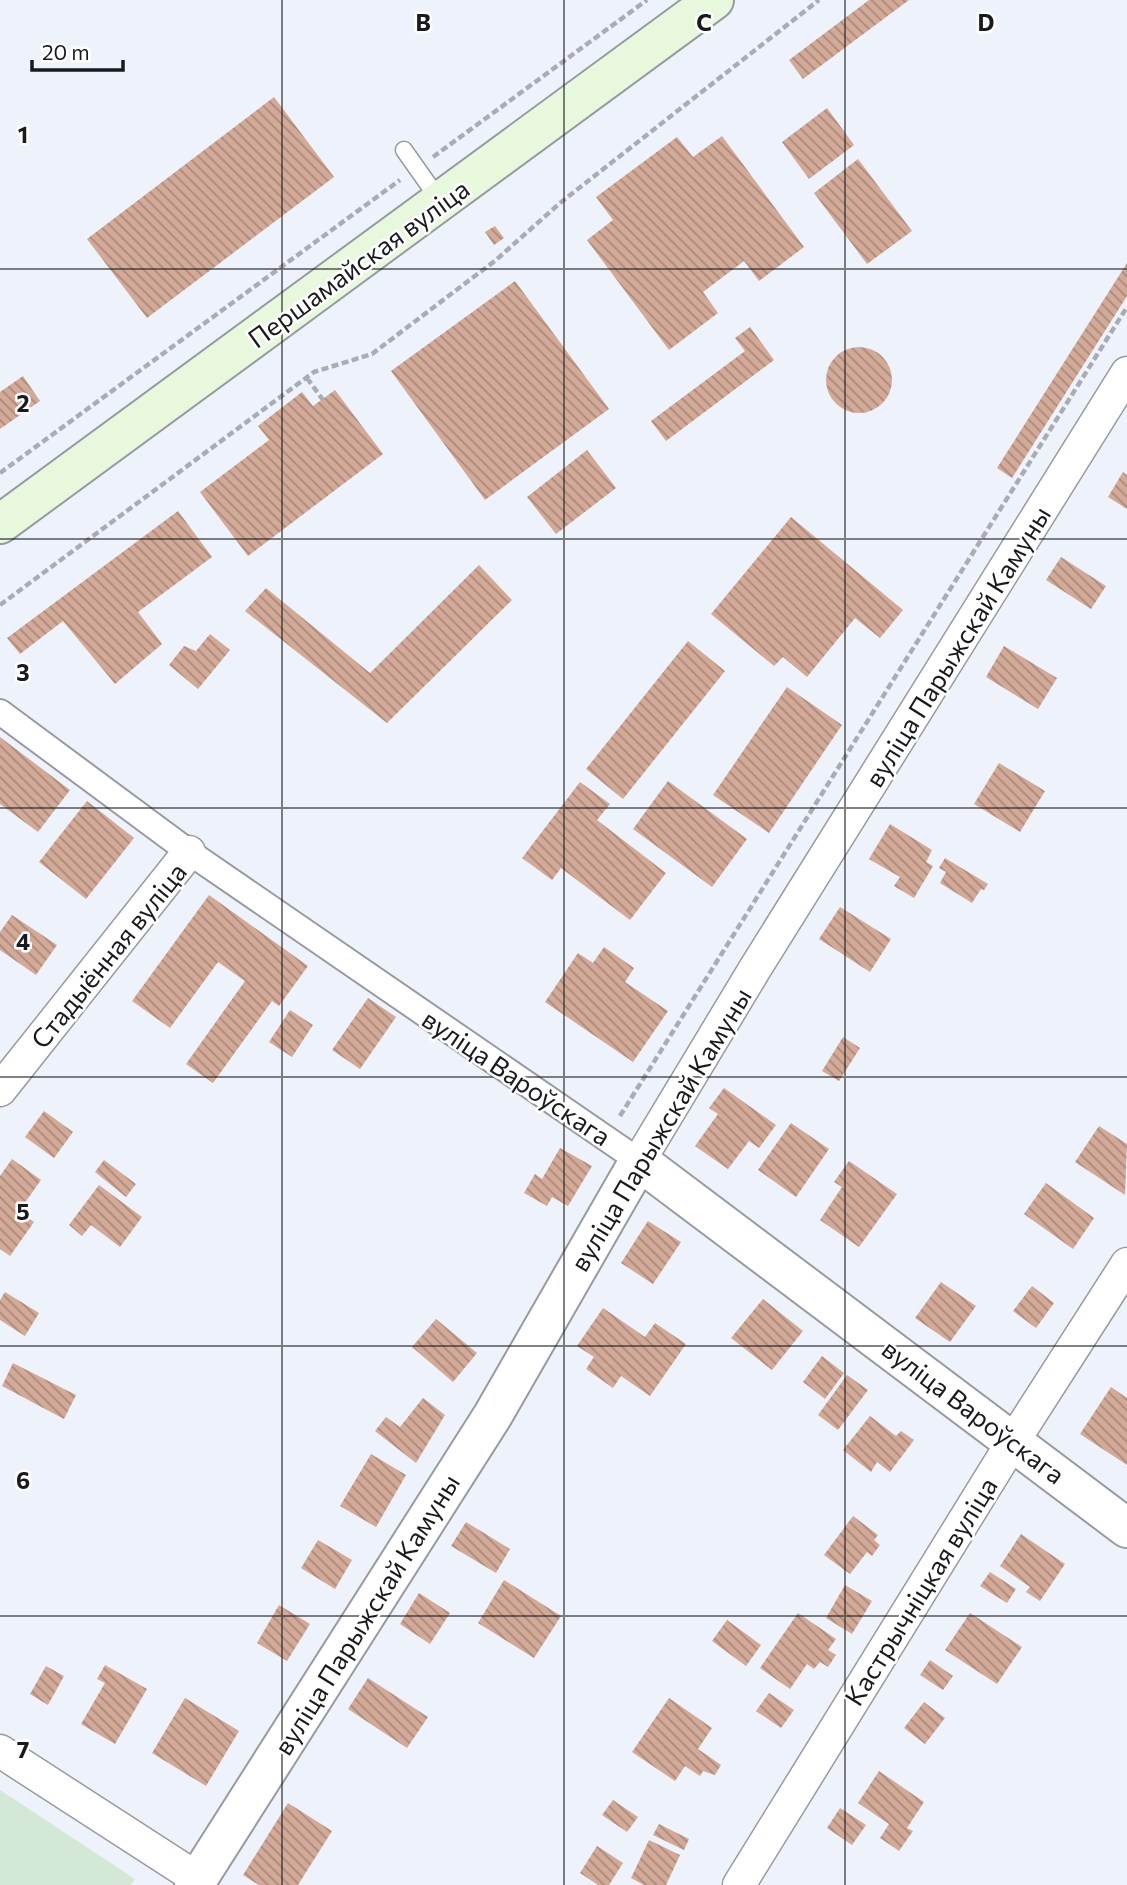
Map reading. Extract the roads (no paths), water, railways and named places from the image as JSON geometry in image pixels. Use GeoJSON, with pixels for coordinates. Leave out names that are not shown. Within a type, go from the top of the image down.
{"type":"FeatureCollection","features":[{"type":"Feature","properties":{"kind":"main road","name":"Першамайская вуліца"},"geometry":{"type":"LineString","coordinates":[[0,524],[442,203],[714,0]]}},
{"type":"Feature","properties":{"kind":"street","name":"вуліца Парыжскай Камуны"},"geometry":{"type":"LineString","coordinates":[[196,1882],[493,1415],[639,1161],[771,943],[1127,373]]}},
{"type":"Feature","properties":{"kind":"street","name":"вуліца Вароўскага"},"geometry":{"type":"LineString","coordinates":[[0,712],[190,852],[639,1161],[1014,1440],[1127,1528]]}},
{"type":"Feature","properties":{"kind":"street","name":"Стадыённая вуліца"},"geometry":{"type":"LineString","coordinates":[[0,1090],[190,852]]}},
{"type":"Feature","properties":{"kind":"street","name":"Кастрычніцкая вуліца"},"geometry":{"type":"LineString","coordinates":[[739,1885],[1014,1440],[1127,1264]]}},
{"type":"Feature","properties":{"kind":"street"},"geometry":{"type":"LineString","coordinates":[[0,1751],[196,1882]]}},
{"type":"Feature","properties":{"kind":"lane"},"geometry":{"type":"LineString","coordinates":[[404,150],[442,203]]}}]}
